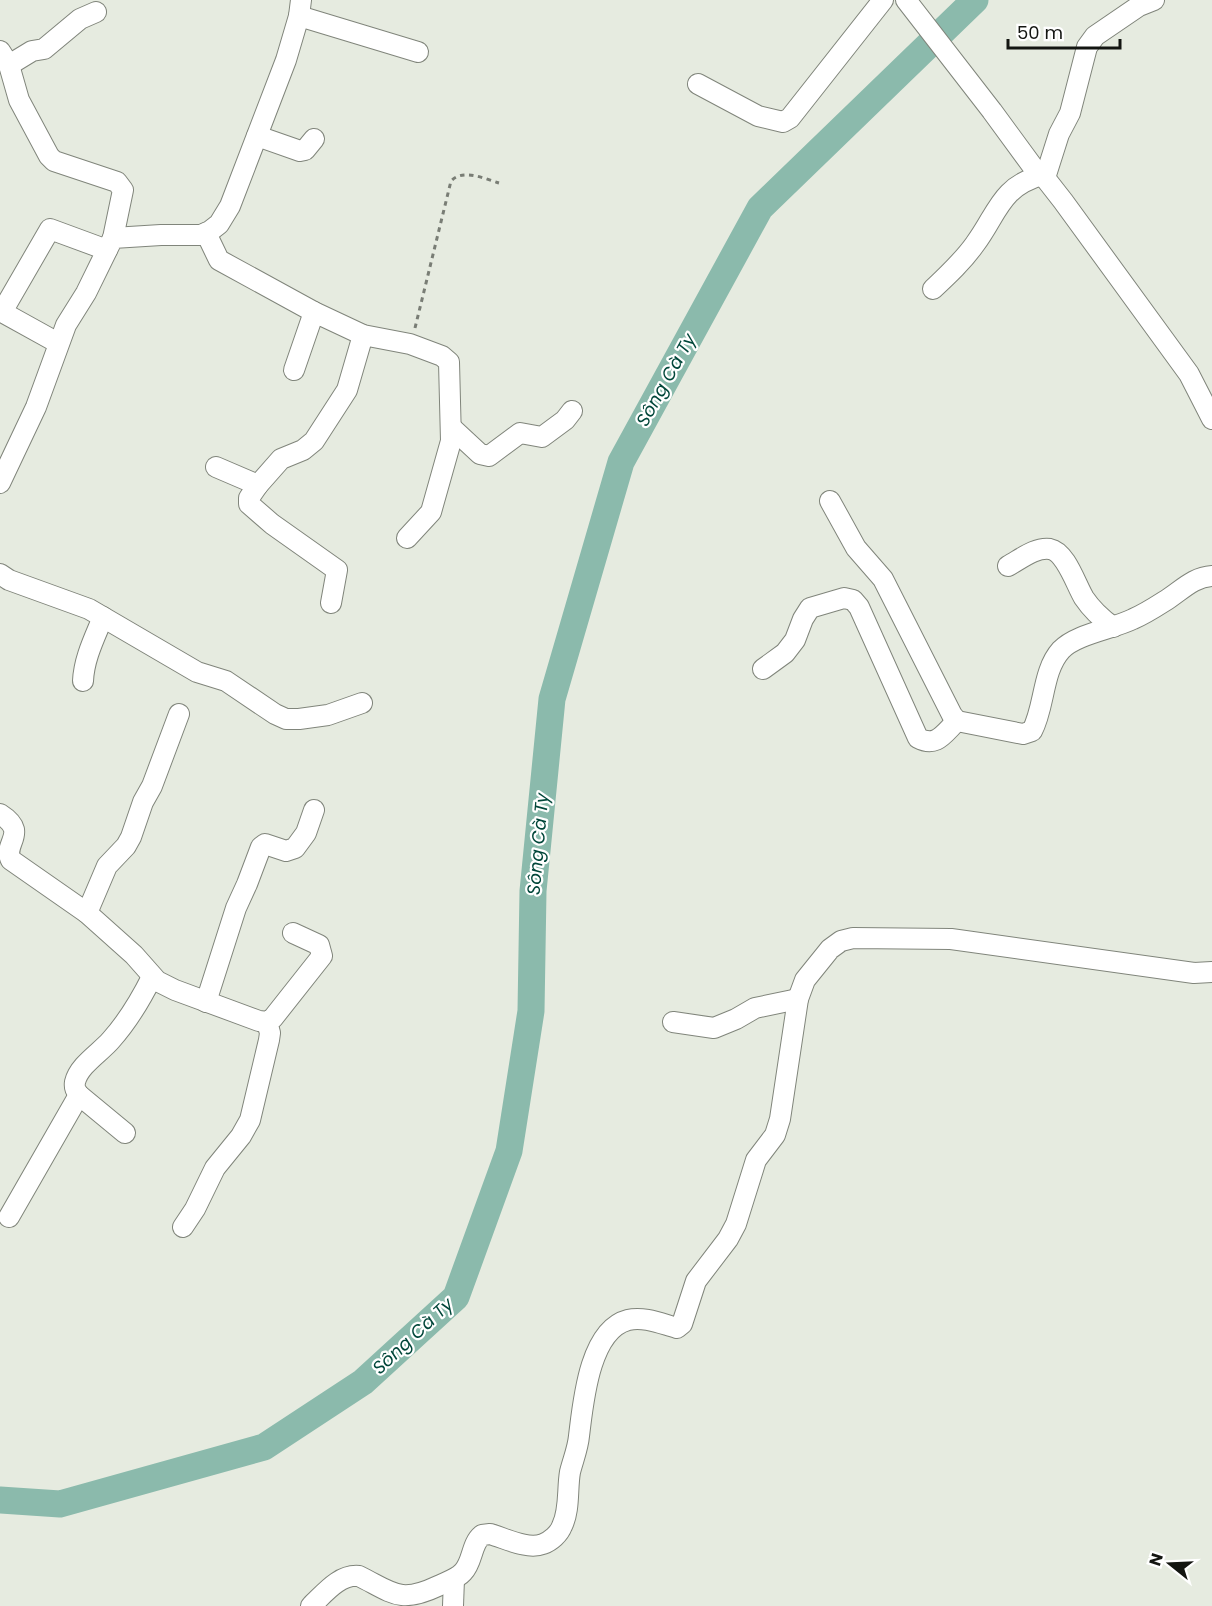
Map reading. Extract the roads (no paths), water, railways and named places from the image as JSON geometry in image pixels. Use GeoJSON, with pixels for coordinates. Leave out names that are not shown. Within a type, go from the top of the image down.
{"type":"FeatureCollection","features":[{"type":"Feature","properties":{"kind":"street"},"geometry":{"type":"LineString","coordinates":[[698,84],[758,116],[783,122],[790,118],[883,0]]}},
{"type":"Feature","properties":{"kind":"street"},"geometry":{"type":"LineString","coordinates":[[906,0],[1043,177],[1189,374],[1212,419]]}},
{"type":"Feature","properties":{"kind":"street"},"geometry":{"type":"LineString","coordinates":[[1043,177],[1059,134],[1070,113],[1087,47],[1095,36],[1139,6],[1154,0]]}},
{"type":"Feature","properties":{"kind":"street"},"geometry":{"type":"LineString","coordinates":[[58,343],[2,312],[50,229],[110,244],[161,235],[191,236],[206,233],[219,224],[230,206],[286,60],[300,8],[418,52]]}},
{"type":"Feature","properties":{"kind":"street"},"geometry":{"type":"LineString","coordinates":[[0,483],[7,451],[36,407],[58,343],[110,244],[123,189],[117,182],[54,161],[49,156],[19,100],[4,58],[44,49],[80,19],[96,12]]}},
{"type":"Feature","properties":{"kind":"street"},"geometry":{"type":"LineString","coordinates":[[257,136],[300,151],[305,150],[314,140]]}},
{"type":"Feature","properties":{"kind":"street"},"geometry":{"type":"LineString","coordinates":[[933,289],[962,262],[1014,187],[1043,177]]}},
{"type":"Feature","properties":{"kind":"street"},"geometry":{"type":"LineString","coordinates":[[206,233],[219,261],[314,312],[363,335],[410,344],[442,356],[449,362],[451,441],[431,512],[407,538]]}},
{"type":"Feature","properties":{"kind":"street"},"geometry":{"type":"LineString","coordinates":[[294,370],[314,312]]}},
{"type":"Feature","properties":{"kind":"street"},"geometry":{"type":"LineString","coordinates":[[331,603],[337,570],[272,524],[249,504],[249,498],[281,459],[303,450],[314,441],[346,390],[363,335]]}},
{"type":"Feature","properties":{"kind":"street"},"geometry":{"type":"LineString","coordinates":[[452,428],[480,454],[489,456],[520,433],[538,437],[548,435],[572,411]]}},
{"type":"Feature","properties":{"kind":"street"},"geometry":{"type":"LineString","coordinates":[[216,467],[258,485]]}},
{"type":"Feature","properties":{"kind":"street"},"geometry":{"type":"LineString","coordinates":[[830,501],[856,548],[883,579],[952,716],[957,721],[1023,734],[1029,734],[1036,724],[1048,675],[1055,658],[1062,649],[1072,642],[1113,627],[1151,609],[1192,581],[1212,576]]}},
{"type":"Feature","properties":{"kind":"street"},"geometry":{"type":"LineString","coordinates":[[1008,566],[1030,552],[1042,549],[1055,551],[1066,563],[1084,598],[1102,619],[1113,627]]}},
{"type":"Feature","properties":{"kind":"street"},"geometry":{"type":"LineString","coordinates":[[0,574],[9,580],[89,609],[197,672],[226,681],[286,719],[328,715],[362,703]]}},
{"type":"Feature","properties":{"kind":"street"},"geometry":{"type":"LineString","coordinates":[[763,669],[785,653],[795,640],[803,618],[810,608],[844,598],[853,600],[860,607],[918,738],[927,743],[937,741],[957,721]]}},
{"type":"Feature","properties":{"kind":"street"},"geometry":{"type":"LineString","coordinates":[[83,681],[88,653],[103,617]]}},
{"type":"Feature","properties":{"kind":"street"},"geometry":{"type":"LineString","coordinates":[[87,913],[107,866],[123,850],[131,837],[179,714]]}},
{"type":"Feature","properties":{"kind":"street"},"geometry":{"type":"LineString","coordinates":[[206,1002],[236,908],[261,847],[265,844],[286,851],[295,848],[306,833],[314,810]]}},
{"type":"Feature","properties":{"kind":"street"},"geometry":{"type":"LineString","coordinates":[[0,814],[14,827],[15,836],[4,861],[15,863],[87,913],[134,955],[152,977],[175,990],[267,1022],[273,1018],[322,956],[319,945],[293,933]]}},
{"type":"Feature","properties":{"kind":"street"},"geometry":{"type":"LineString","coordinates":[[311,1606],[335,1584],[352,1575],[359,1576],[386,1591],[402,1596],[415,1595],[463,1573],[476,1541],[482,1535],[490,1534],[535,1545],[552,1539],[562,1527],[570,1472],[579,1438],[584,1391],[599,1350],[613,1329],[626,1320],[644,1319],[677,1328],[682,1324],[696,1281],[725,1244],[736,1224],[756,1160],[775,1135],[780,1119],[798,999],[810,972],[830,949],[841,941],[853,938],[951,939],[1194,973],[1212,972]]}},
{"type":"Feature","properties":{"kind":"street"},"geometry":{"type":"LineString","coordinates":[[125,1133],[79,1095],[75,1088],[76,1079],[120,1029],[152,977]]}},
{"type":"Feature","properties":{"kind":"street"},"geometry":{"type":"LineString","coordinates":[[673,1022],[714,1028],[755,1008],[798,999]]}},
{"type":"Feature","properties":{"kind":"street"},"geometry":{"type":"LineString","coordinates":[[183,1227],[195,1209],[214,1168],[241,1136],[250,1120],[269,1040],[267,1022]]}},
{"type":"Feature","properties":{"kind":"street"},"geometry":{"type":"LineString","coordinates":[[9,1217],[79,1095]]}},
{"type":"Feature","properties":{"kind":"street"},"geometry":{"type":"LineString","coordinates":[[453,1606],[454,1579]]}},
{"type":"Feature","properties":{"kind":"waterway","name":"Sông Cà Ty"},"geometry":{"type":"LineString","coordinates":[[0,1500],[60,1504],[264,1447],[363,1382],[456,1297],[509,1151],[531,1011],[533,891],[552,699],[621,462],[760,208],[975,0]]}}]}
